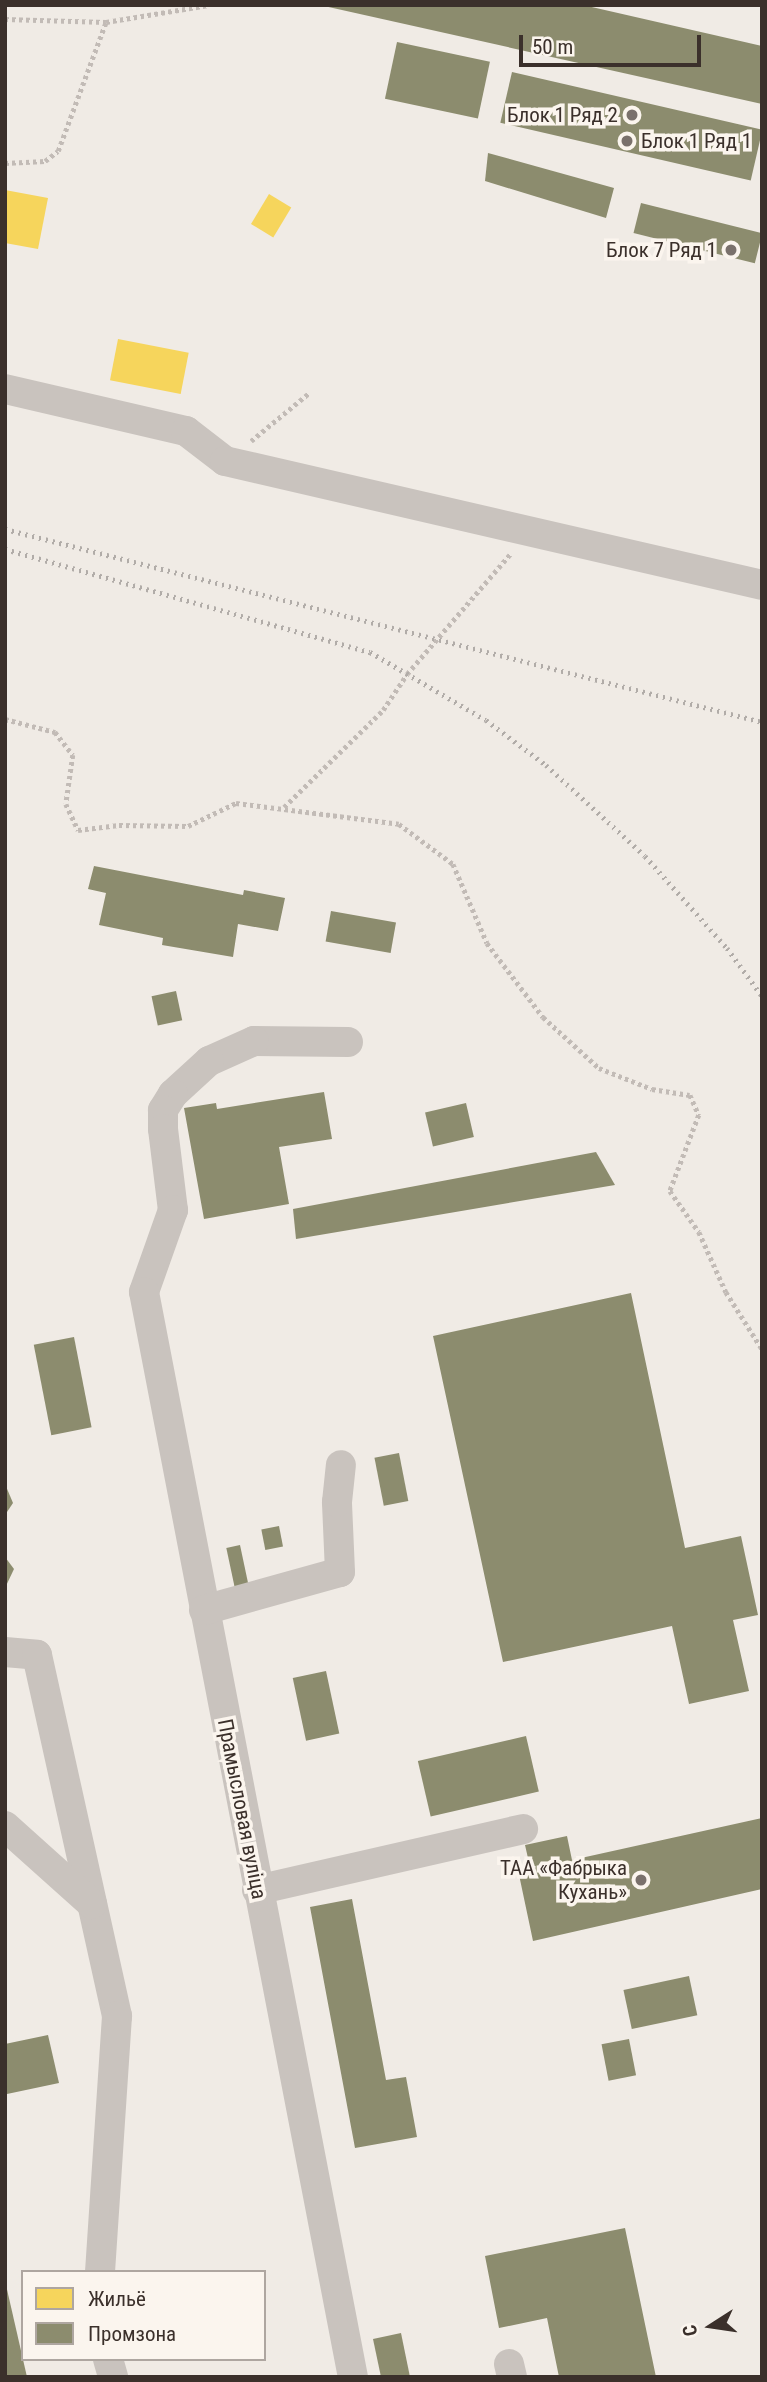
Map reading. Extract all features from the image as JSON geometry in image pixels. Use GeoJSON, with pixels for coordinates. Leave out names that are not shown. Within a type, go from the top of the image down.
{"type":"FeatureCollection","features":[{"type":"Feature","properties":{"kind":"street"},"geometry":{"type":"LineString","coordinates":[[5,389],[186,431],[225,461],[762,585]]}},
{"type":"Feature","properties":{"kind":"street","name":"Прамысловая вуліца"},"geometry":{"type":"LineString","coordinates":[[348,1042],[254,1041],[209,1061],[173,1094],[163,1110],[173,1210],[144,1292],[257,1890],[353,2377]]}},
{"type":"Feature","properties":{"kind":"street"},"geometry":{"type":"LineString","coordinates":[[204,1610],[340,1572],[337,1502],[341,1465]]}},
{"type":"Feature","properties":{"kind":"street"},"geometry":{"type":"LineString","coordinates":[[5,1651],[37,1655],[117,2016],[100,2270]]}},
{"type":"Feature","properties":{"kind":"street"},"geometry":{"type":"LineString","coordinates":[[5,1826],[92,1904]]}},
{"type":"Feature","properties":{"kind":"street"},"geometry":{"type":"LineString","coordinates":[[257,1890],[523,1829]]}},
{"type":"Feature","properties":{"kind":"path"},"geometry":{"type":"LineString","coordinates":[[5,19],[106,22],[209,5]]}},
{"type":"Feature","properties":{"kind":"path"},"geometry":{"type":"LineString","coordinates":[[5,163],[45,161],[58,151],[106,22]]}},
{"type":"Feature","properties":{"kind":"path"},"geometry":{"type":"LineString","coordinates":[[225,461],[309,393]]}},
{"type":"Feature","properties":{"kind":"path"},"geometry":{"type":"LineString","coordinates":[[284,808],[383,710],[407,674],[530,533]]}},
{"type":"Feature","properties":{"kind":"path"},"geometry":{"type":"LineString","coordinates":[[5,719],[55,732],[73,755],[66,804],[78,830],[119,825],[188,826],[236,803],[399,824],[453,864],[487,943],[543,1017],[599,1068],[652,1089],[691,1095],[699,1115],[670,1191],[699,1232],[726,1292],[762,1349]]}},
{"type":"Feature","properties":{"kind":"building: Жильё"},"geometry":{"type":"Polygon","coordinates":[[[5,190],[48,198],[38,249],[5,243],[5,190]]]}},
{"type":"Feature","properties":{"kind":"building: Жильё"},"geometry":{"type":"Polygon","coordinates":[[[269,194],[291,207],[273,237],[251,224],[269,194]]]}},
{"type":"Feature","properties":{"kind":"building: Жильё"},"geometry":{"type":"Polygon","coordinates":[[[118,339],[189,353],[181,394],[110,380],[118,339]]]}},
{"type":"Feature","properties":{"kind":"building: Промзона"},"geometry":{"type":"Polygon","coordinates":[[[583,5],[762,46],[762,104],[324,6],[583,5]]]}},
{"type":"Feature","properties":{"kind":"building: Промзона","name":"Блок 1 Ряд 2"},"geometry":{"type":"Polygon","coordinates":[[[397,42],[490,62],[478,118],[385,99],[397,42]]]}},
{"type":"Feature","properties":{"kind":"building: Промзона"},"geometry":{"type":"Polygon","coordinates":[[[512,72],[762,130],[751,180],[500,123],[512,72]]]}},
{"type":"Feature","properties":{"kind":"building: Промзона","name":"Блок 7 Ряд 1"},"geometry":{"type":"Polygon","coordinates":[[[488,153],[614,188],[606,218],[485,181],[488,153]]]}},
{"type":"Feature","properties":{"kind":"building: Промзона","name":"Блок 7 Ряд 1"},"geometry":{"type":"Polygon","coordinates":[[[641,203],[762,233],[755,263],[634,233],[641,203]]]}},
{"type":"Feature","properties":{"kind":"building: Промзона"},"geometry":{"type":"Polygon","coordinates":[[[94,866],[243,895],[244,890],[285,898],[278,931],[238,924],[233,957],[162,945],[163,938],[99,925],[106,893],[88,889],[94,866]]]}},
{"type":"Feature","properties":{"kind":"building: Промзона"},"geometry":{"type":"Polygon","coordinates":[[[331,911],[396,922],[391,953],[326,942],[331,911]]]}},
{"type":"Feature","properties":{"kind":"building: Промзона"},"geometry":{"type":"Polygon","coordinates":[[[176,991],[182,1020],[158,1026],[152,996],[176,991]]]}},
{"type":"Feature","properties":{"kind":"building: Промзона"},"geometry":{"type":"Polygon","coordinates":[[[324,1092],[332,1139],[279,1147],[289,1204],[204,1219],[184,1108],[216,1103],[217,1109],[324,1092]]]}},
{"type":"Feature","properties":{"kind":"building: Промзона"},"geometry":{"type":"Polygon","coordinates":[[[466,1103],[474,1137],[433,1147],[425,1112],[466,1103]]]}},
{"type":"Feature","properties":{"kind":"building: Промзона"},"geometry":{"type":"Polygon","coordinates":[[[596,1152],[615,1185],[296,1239],[293,1209],[596,1152]]]}},
{"type":"Feature","properties":{"kind":"building: Промзона"},"geometry":{"type":"Polygon","coordinates":[[[631,1293],[685,1548],[741,1536],[758,1615],[733,1620],[749,1691],[689,1704],[672,1626],[503,1662],[433,1336],[631,1293]]]}},
{"type":"Feature","properties":{"kind":"building: Промзона"},"geometry":{"type":"Polygon","coordinates":[[[74,1337],[92,1427],[51,1435],[34,1345],[74,1337]]]}},
{"type":"Feature","properties":{"kind":"building: Промзона"},"geometry":{"type":"Polygon","coordinates":[[[399,1453],[408,1501],[384,1506],[374,1458],[399,1453]]]}},
{"type":"Feature","properties":{"kind":"building: Промзона"},"geometry":{"type":"Polygon","coordinates":[[[5,1484],[13,1503],[5,1515],[5,1484]]]}},
{"type":"Feature","properties":{"kind":"building: Промзона"},"geometry":{"type":"Polygon","coordinates":[[[279,1526],[283,1547],[265,1550],[261,1529],[279,1526]]]}},
{"type":"Feature","properties":{"kind":"building: Промзона"},"geometry":{"type":"Polygon","coordinates":[[[240,1545],[248,1584],[235,1587],[226,1548],[240,1545]]]}},
{"type":"Feature","properties":{"kind":"building: Промзона"},"geometry":{"type":"Polygon","coordinates":[[[5,1557],[14,1569],[5,1588],[5,1557]]]}},
{"type":"Feature","properties":{"kind":"building: Промзона"},"geometry":{"type":"Polygon","coordinates":[[[326,1671],[339,1734],[306,1741],[293,1678],[326,1671]]]}},
{"type":"Feature","properties":{"kind":"building: Промзона"},"geometry":{"type":"Polygon","coordinates":[[[526,1736],[539,1792],[431,1817],[418,1761],[526,1736]]]}},
{"type":"Feature","properties":{"kind":"building: Промзона","name":"ТАА «Фабрыка Кухань»"},"geometry":{"type":"Polygon","coordinates":[[[762,1818],[762,1889],[533,1941],[518,1870],[530,1867],[525,1845],[567,1836],[572,1860],[762,1818]]]}},
{"type":"Feature","properties":{"kind":"building: Промзона"},"geometry":{"type":"Polygon","coordinates":[[[352,1899],[386,2080],[406,2077],[417,2137],[355,2148],[310,1907],[352,1899]]]}},
{"type":"Feature","properties":{"kind":"building: Промзона"},"geometry":{"type":"Polygon","coordinates":[[[689,1976],[697,2015],[632,2029],[623,1990],[689,1976]]]}},
{"type":"Feature","properties":{"kind":"building: Промзона"},"geometry":{"type":"Polygon","coordinates":[[[48,2035],[59,2083],[7,2094],[5,2044],[48,2035]]]}},
{"type":"Feature","properties":{"kind":"building: Промзона"},"geometry":{"type":"Polygon","coordinates":[[[629,2039],[636,2075],[609,2081],[602,2044],[629,2039]]]}},
{"type":"Feature","properties":{"kind":"building: Промзона"},"geometry":{"type":"Polygon","coordinates":[[[625,2228],[656,2377],[559,2377],[547,2318],[499,2328],[485,2256],[625,2228]]]}},
{"type":"Feature","properties":{"kind":"building: Промзона"},"geometry":{"type":"Polygon","coordinates":[[[6,2285],[21,2361],[23,2361],[27,2377],[5,2377],[6,2285]]]}},
{"type":"Feature","properties":{"kind":"building: Промзона"},"geometry":{"type":"Polygon","coordinates":[[[401,2333],[410,2377],[381,2377],[373,2339],[401,2333]]]}},
{"type":"Feature","properties":{"kind":"railway"},"geometry":{"type":"LineString","coordinates":[[5,529],[762,722]]}},
{"type":"Feature","properties":{"kind":"railway"},"geometry":{"type":"LineString","coordinates":[[5,549],[370,652],[486,720],[546,765],[645,856],[727,948],[762,996]]}},
{"type":"Feature","properties":{"kind":"place","name":"Блок 1 Ряд 2"},"geometry":{"type":"Point","coordinates":[632,115]}},
{"type":"Feature","properties":{"kind":"place","name":"Блок 1 Ряд 1"},"geometry":{"type":"Point","coordinates":[627,141]}},
{"type":"Feature","properties":{"kind":"place","name":"Блок 7 Ряд 1"},"geometry":{"type":"Point","coordinates":[731,250]}},
{"type":"Feature","properties":{"kind":"place","name":"ТАА «Фабрыка Кухань»"},"geometry":{"type":"Point","coordinates":[641,1880]}}]}
